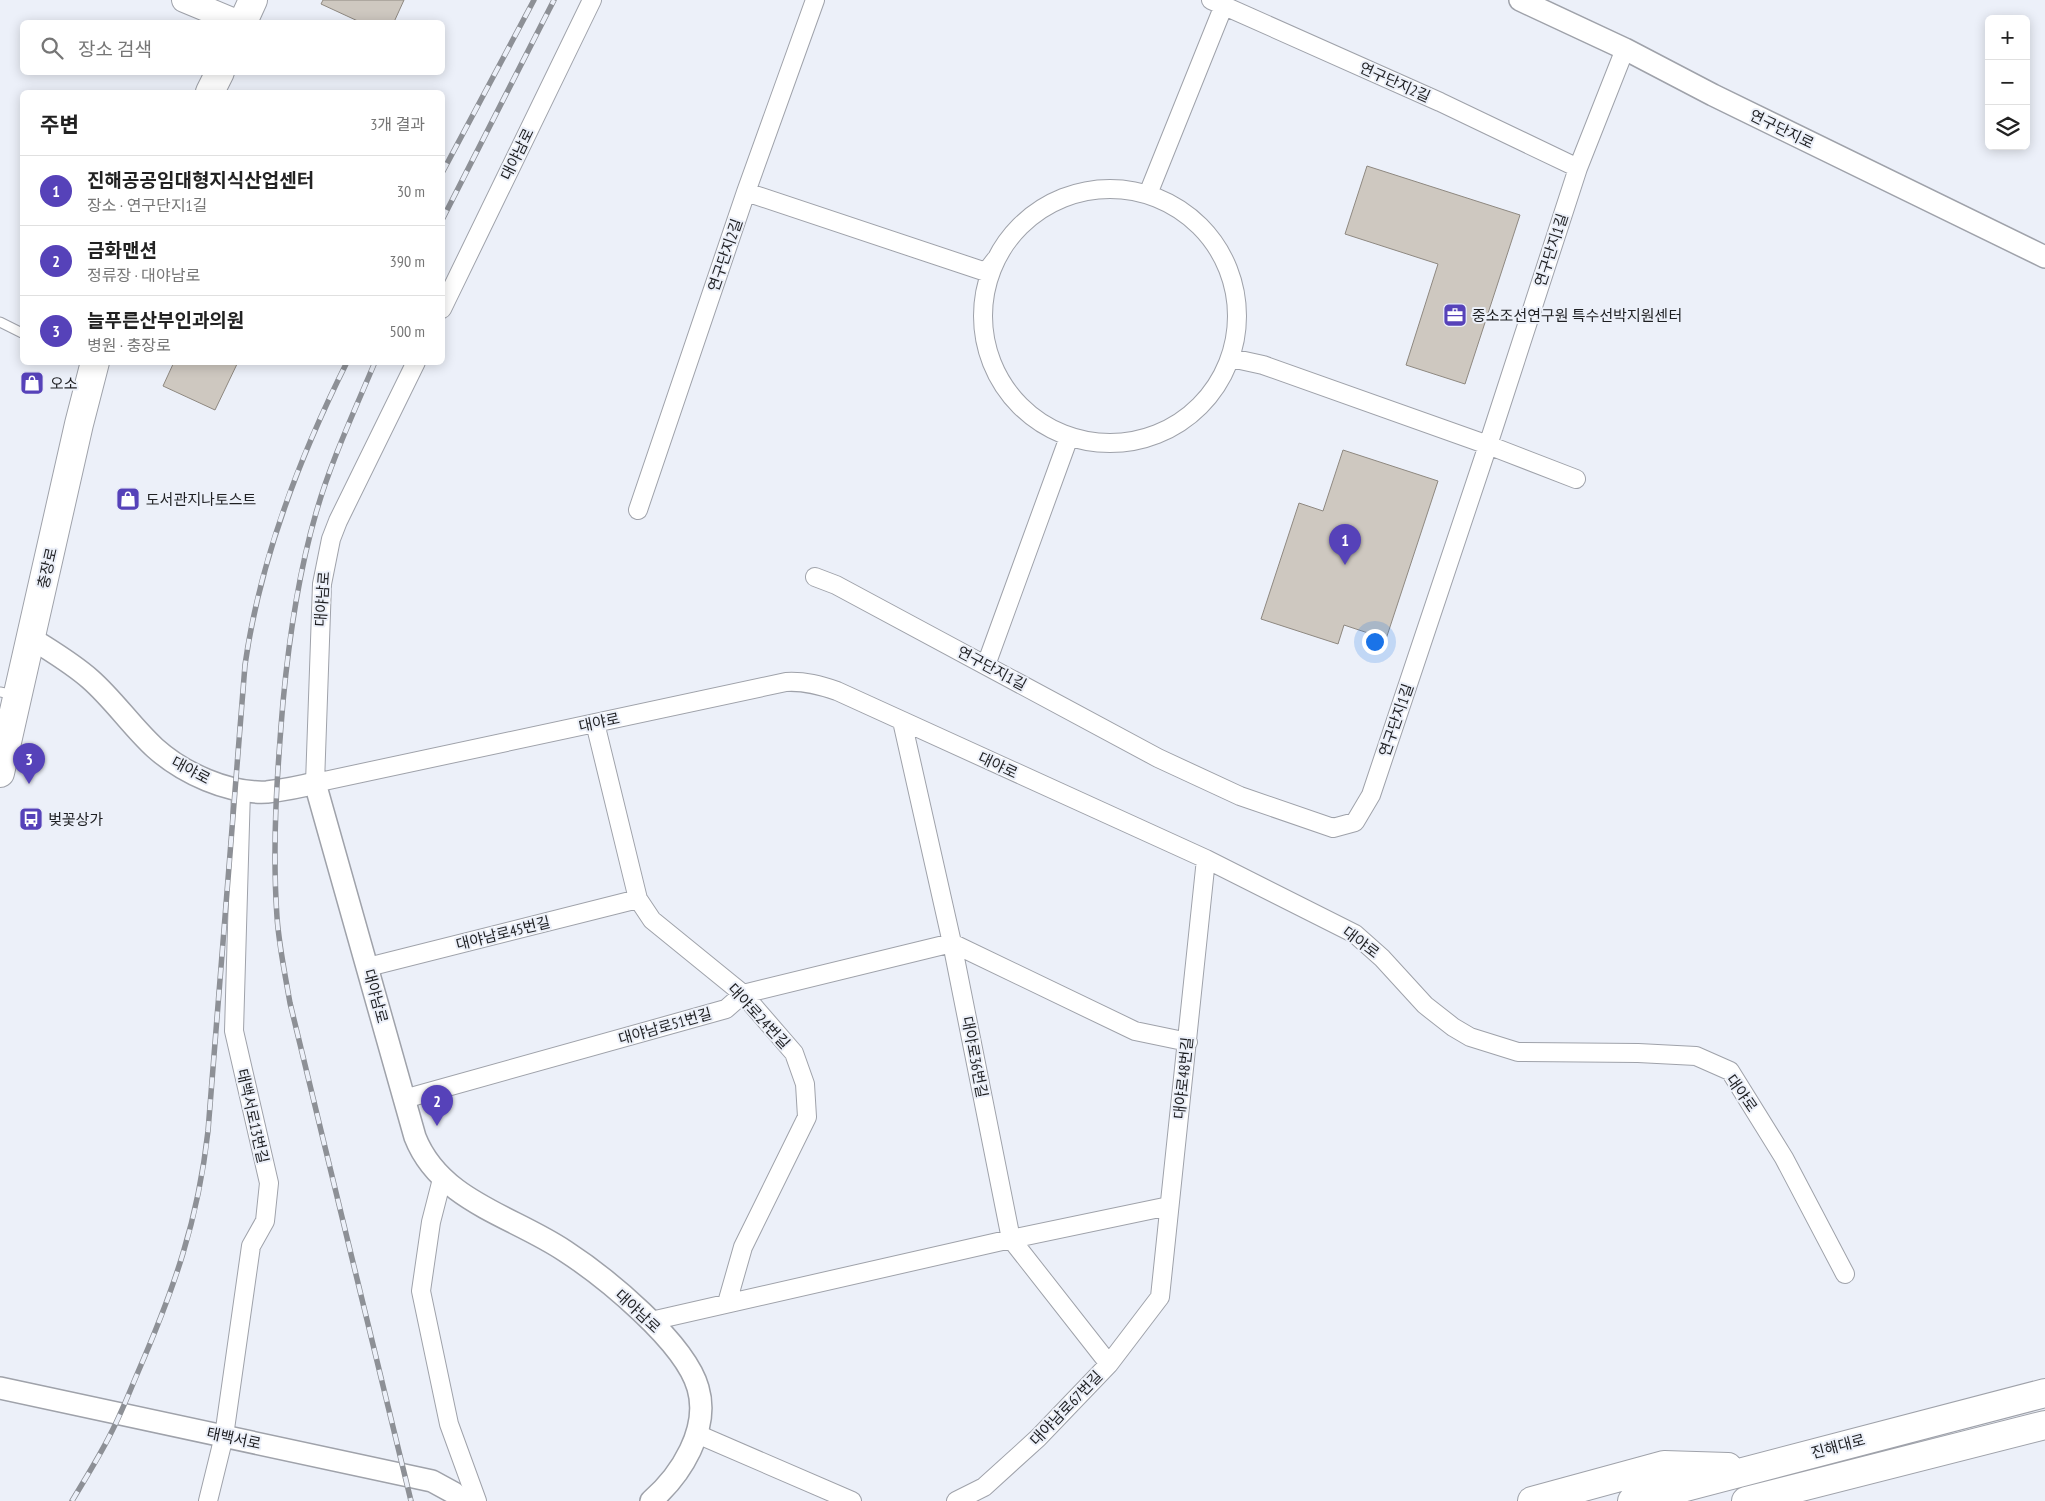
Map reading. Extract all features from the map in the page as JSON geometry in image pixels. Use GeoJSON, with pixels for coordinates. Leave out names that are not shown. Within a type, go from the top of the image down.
{"type":"FeatureCollection","features":[{"type":"Feature","properties":{"kind":"main road"},"geometry":{"type":"LineString","coordinates":[[184,0],[232,20]]}},
{"type":"Feature","properties":{"kind":"main road"},"geometry":{"type":"LineString","coordinates":[[244,20],[253,0]]}},
{"type":"Feature","properties":{"kind":"main road"},"geometry":{"type":"LineString","coordinates":[[211,90],[218,75]]}},
{"type":"Feature","properties":{"kind":"main road","name":"충장로"},"geometry":{"type":"LineString","coordinates":[[0,773],[9,694],[31,638],[91,365]]}},
{"type":"Feature","properties":{"kind":"main road"},"geometry":{"type":"LineString","coordinates":[[1911,1427],[2045,1380]]}},
{"type":"Feature","properties":{"kind":"main road","name":"진해대로"},"geometry":{"type":"LineString","coordinates":[[1632,1501],[2045,1393]]}},
{"type":"Feature","properties":{"kind":"main road","name":"진해대로"},"geometry":{"type":"LineString","coordinates":[[1746,1501],[2045,1425]]}},
{"type":"Feature","properties":{"kind":"main road"},"geometry":{"type":"LineString","coordinates":[[1532,1501],[1664,1465],[1761,1468]]}},
{"type":"Feature","properties":{"kind":"street","name":"대야남로"},"geometry":{"type":"LineString","coordinates":[[445,302],[592,0]]}},
{"type":"Feature","properties":{"kind":"street","name":"연구단지2길"},"geometry":{"type":"LineString","coordinates":[[638,510],[746,192],[815,0]]}},
{"type":"Feature","properties":{"kind":"street","name":"연구단지로"},"geometry":{"type":"LineString","coordinates":[[1520,0],[1626,49],[1713,95],[2045,257]]}},
{"type":"Feature","properties":{"kind":"street","name":"연구단지2길"},"geometry":{"type":"LineString","coordinates":[[1217,3],[1440,102],[1578,168]]}},
{"type":"Feature","properties":{"kind":"street"},"geometry":{"type":"LineString","coordinates":[[1148,194],[1217,3]]}},
{"type":"Feature","properties":{"kind":"street","name":"연구단지1길"},"geometry":{"type":"LineString","coordinates":[[815,577],[836,585],[1158,758],[1240,796],[1333,828],[1355,822],[1371,794],[1488,445],[1578,168],[1626,49]]}},
{"type":"Feature","properties":{"kind":"street"},"geometry":{"type":"LineString","coordinates":[[746,192],[986,272],[1018,228],[1045,206],[1078,192],[1113,188],[1148,194],[1184,212],[1213,241],[1232,277],[1238,318],[1231,358],[1212,393],[1183,421],[1148,438],[1118,443],[1108,444],[1069,437],[1036,420],[1023,408],[1010,395],[992,364],[984,328],[984,319],[986,292],[997,257]]}},
{"type":"Feature","properties":{"kind":"street"},"geometry":{"type":"LineString","coordinates":[[1231,358],[1263,366],[1576,478]]}},
{"type":"Feature","properties":{"kind":"street","name":"대야남로"},"geometry":{"type":"LineString","coordinates":[[415,365],[338,521],[325,562],[322,584],[315,783],[404,1099],[421,1152],[432,1169],[442,1179],[481,1205],[565,1251],[597,1274],[651,1321],[686,1360],[698,1388],[701,1409],[697,1434],[677,1473],[651,1501]]}},
{"type":"Feature","properties":{"kind":"street"},"geometry":{"type":"LineString","coordinates":[[986,665],[1069,437]]}},
{"type":"Feature","properties":{"kind":"street","name":"대야로"},"geometry":{"type":"LineString","coordinates":[[31,638],[91,679],[155,748],[173,762],[211,782],[241,790],[266,792],[786,682],[807,682],[837,691],[1206,859],[1355,934],[1382,958],[1424,1005],[1453,1027],[1470,1036],[1518,1052],[1696,1056],[1730,1071],[1784,1158],[1846,1274]]}},
{"type":"Feature","properties":{"kind":"street","name":"대야로36번길"},"geometry":{"type":"LineString","coordinates":[[902,721],[952,943],[1011,1239],[1109,1364]]}},
{"type":"Feature","properties":{"kind":"street","name":"대야로24번길"},"geometry":{"type":"LineString","coordinates":[[595,723],[638,898],[652,920],[743,994],[794,1053],[805,1084],[807,1117],[743,1247],[727,1304]]}},
{"type":"Feature","properties":{"kind":"street","name":"태백서로13번길"},"geometry":{"type":"LineString","coordinates":[[208,1501],[224,1436],[251,1246],[265,1221],[269,1183],[234,1031],[241,790]]}},
{"type":"Feature","properties":{"kind":"street","name":"대야로48번길"},"geometry":{"type":"LineString","coordinates":[[1160,1296],[1206,859]]}},
{"type":"Feature","properties":{"kind":"street","name":"대야남로45번길"},"geometry":{"type":"LineString","coordinates":[[368,967],[638,898]]}},
{"type":"Feature","properties":{"kind":"street"},"geometry":{"type":"LineString","coordinates":[[952,943],[1135,1031],[1188,1042]]}},
{"type":"Feature","properties":{"kind":"street","name":"대야남로51번길"},"geometry":{"type":"LineString","coordinates":[[404,1099],[726,1009],[743,994],[952,943]]}},
{"type":"Feature","properties":{"kind":"street"},"geometry":{"type":"LineString","coordinates":[[442,1179],[431,1222],[421,1290],[449,1424],[477,1501]]}},
{"type":"Feature","properties":{"kind":"street"},"geometry":{"type":"LineString","coordinates":[[651,1321],[1011,1239],[1169,1206]]}},
{"type":"Feature","properties":{"kind":"street","name":"대야남로67번길"},"geometry":{"type":"LineString","coordinates":[[956,1501],[984,1487],[1038,1438],[1109,1364],[1160,1296]]}},
{"type":"Feature","properties":{"kind":"street","name":"태백서로"},"geometry":{"type":"LineString","coordinates":[[0,1388],[432,1481],[454,1493],[461,1501]]}},
{"type":"Feature","properties":{"kind":"street"},"geometry":{"type":"LineString","coordinates":[[697,1434],[852,1501]]}},
{"type":"Feature","properties":{"kind":"lane"},"geometry":{"type":"LineString","coordinates":[[0,322],[20,332]]}},
{"type":"Feature","properties":{"kind":"building"},"geometry":{"type":"Polygon","coordinates":[[[323,0],[404,0],[395,20],[356,20],[321,4],[323,0]]]}},
{"type":"Feature","properties":{"kind":"building","name":"중소조선연구원 특수선박지원센터"},"geometry":{"type":"Polygon","coordinates":[[[1367,166],[1520,215],[1465,384],[1406,365],[1438,264],[1345,234],[1367,166]]]}},
{"type":"Feature","properties":{"kind":"building"},"geometry":{"type":"Polygon","coordinates":[[[173,365],[237,365],[215,410],[163,386],[173,365]]]}},
{"type":"Feature","properties":{"kind":"building"},"geometry":{"type":"Polygon","coordinates":[[[1343,450],[1438,481],[1386,639],[1344,625],[1338,644],[1261,619],[1299,503],[1323,511],[1343,450]]]}},
{"type":"Feature","properties":{"kind":"railway"},"geometry":{"type":"LineString","coordinates":[[445,167],[534,0]]}},
{"type":"Feature","properties":{"kind":"railway"},"geometry":{"type":"LineString","coordinates":[[445,214],[554,0]]}},
{"type":"Feature","properties":{"kind":"railway"},"geometry":{"type":"LineString","coordinates":[[72,1501],[106,1443],[125,1404],[163,1312],[191,1225],[204,1164],[208,1131],[245,665],[252,625],[271,548],[284,510],[313,435],[346,365]]}},
{"type":"Feature","properties":{"kind":"railway"},"geometry":{"type":"LineString","coordinates":[[374,365],[343,437],[322,494],[299,583],[283,702],[276,810],[275,863],[279,939],[290,1003],[411,1501]]}},
{"type":"Feature","properties":{"kind":"place","name":"중소조선연구원 특수선박지원센터"},"geometry":{"type":"Point","coordinates":[1455,315]}},
{"type":"Feature","properties":{"kind":"place","name":"오소"},"geometry":{"type":"Point","coordinates":[32,383]}},
{"type":"Feature","properties":{"kind":"place","name":"도서관지나토스트"},"geometry":{"type":"Point","coordinates":[128,499]}},
{"type":"Feature","properties":{"kind":"place","name":"진해공공임대형지식산업센터"},"geometry":{"type":"Point","coordinates":[1345,565]}},
{"type":"Feature","properties":{"kind":"place","name":"늘푸른산부인과의원"},"geometry":{"type":"Point","coordinates":[29,784]}},
{"type":"Feature","properties":{"kind":"place","name":"벚꽃상가"},"geometry":{"type":"Point","coordinates":[31,819]}},
{"type":"Feature","properties":{"kind":"place","name":"금화맨션"},"geometry":{"type":"Point","coordinates":[437,1126]}}]}
